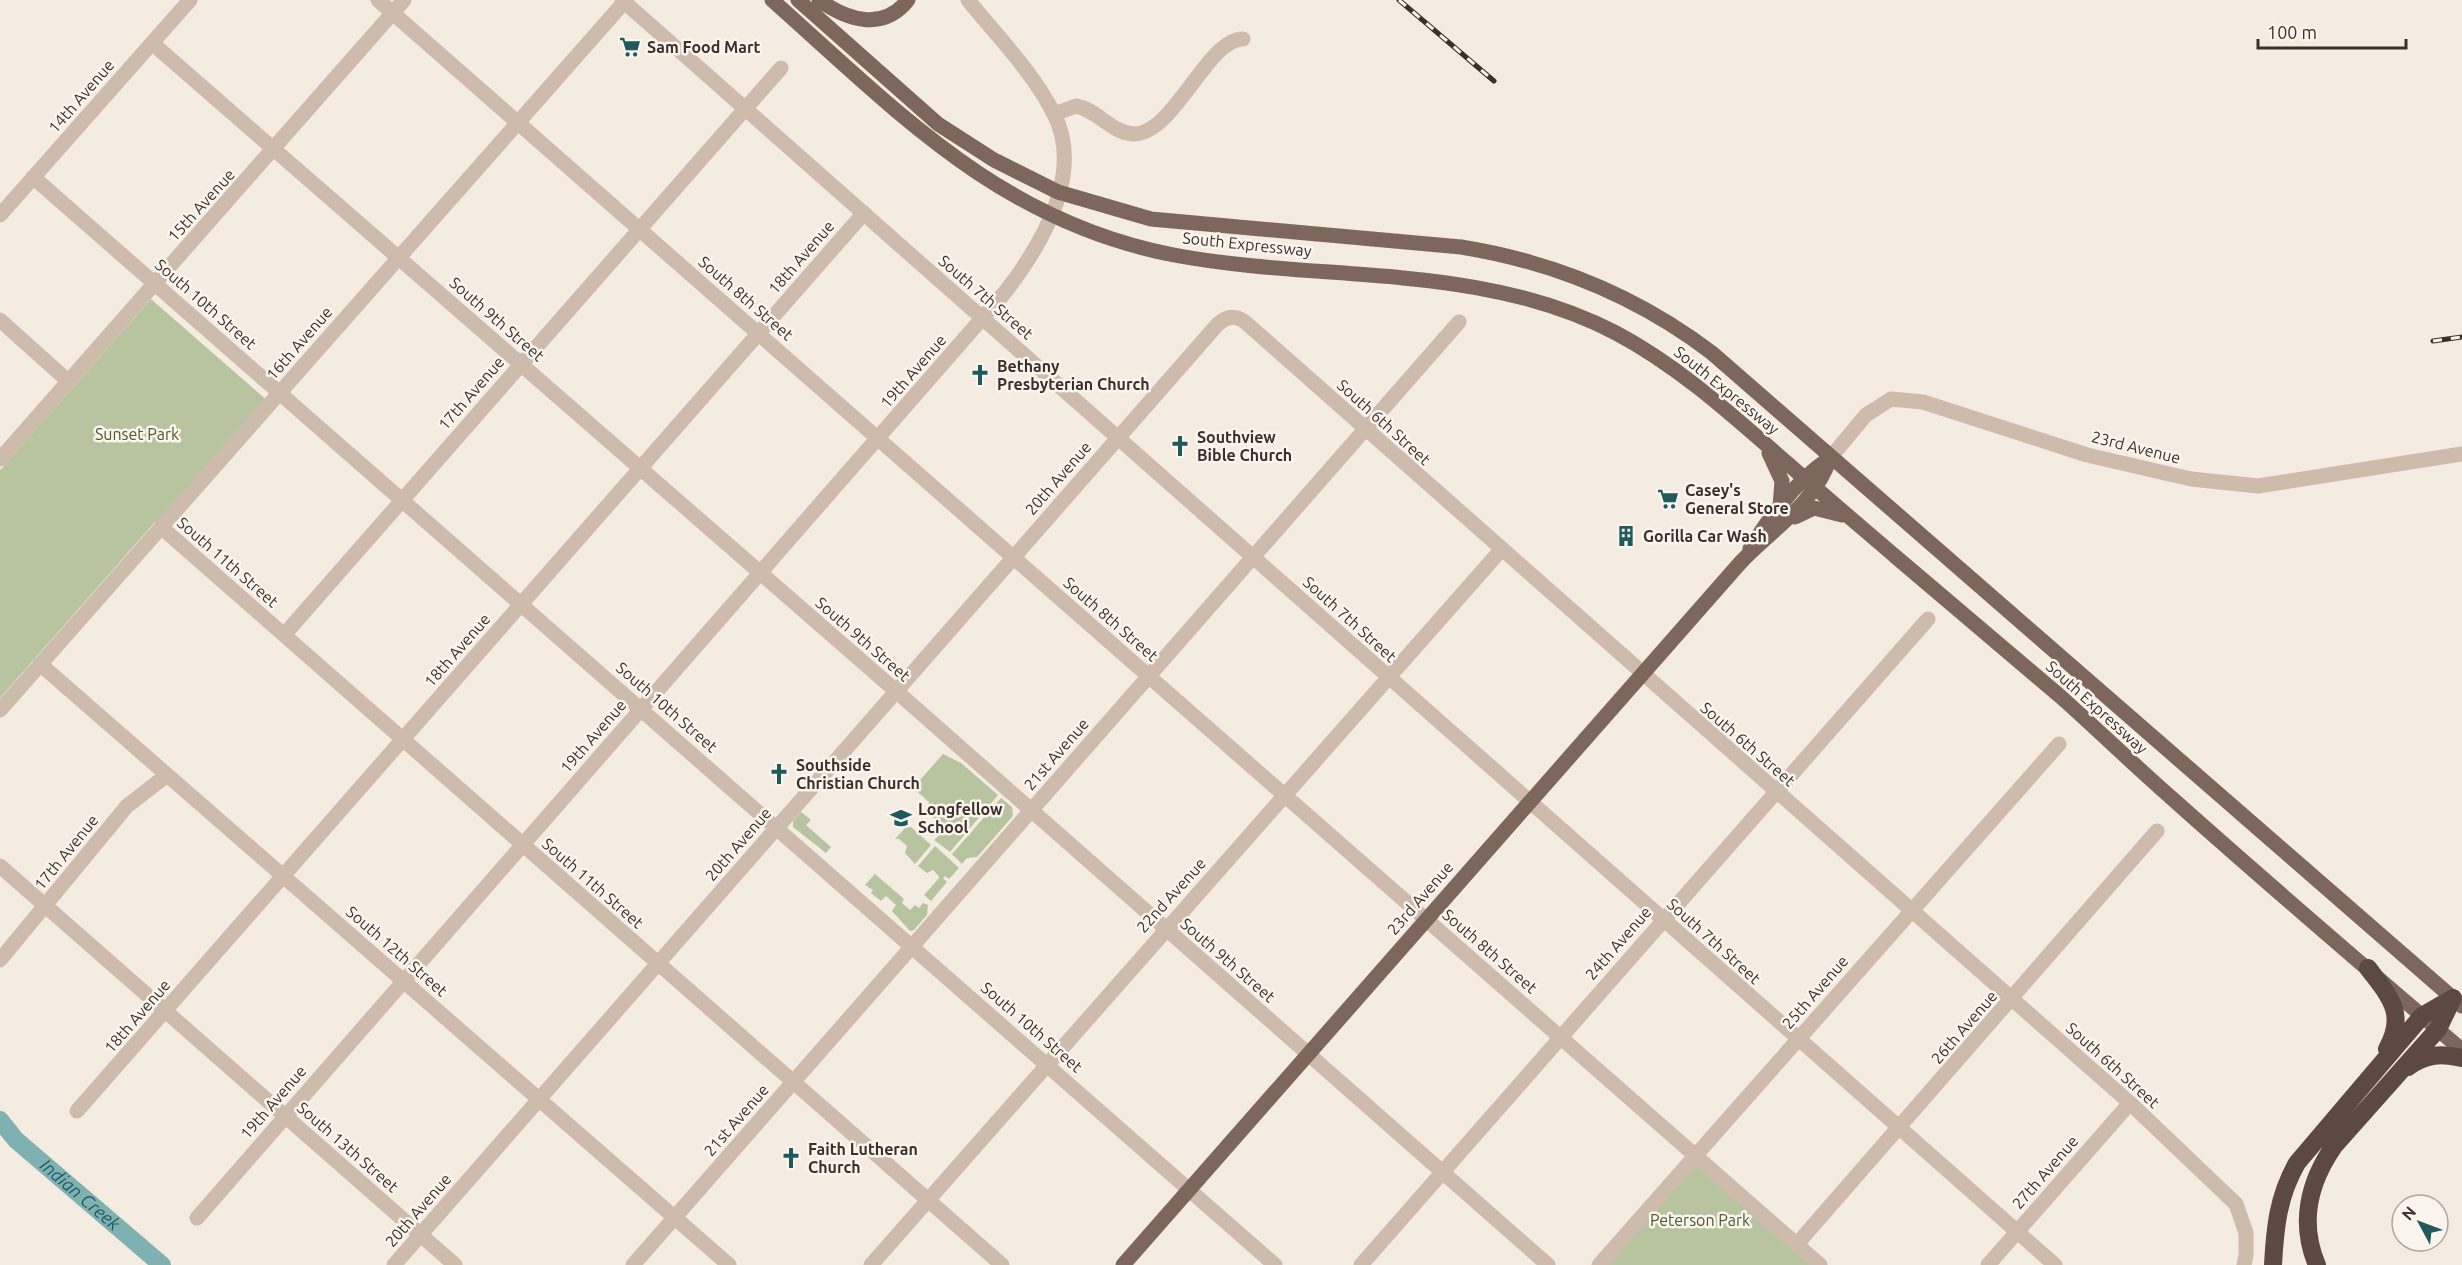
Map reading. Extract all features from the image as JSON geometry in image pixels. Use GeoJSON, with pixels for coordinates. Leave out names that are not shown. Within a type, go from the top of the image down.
{"type":"FeatureCollection","features":[{"type":"Feature","properties":{"kind":"highway"},"geometry":{"type":"LineString","coordinates":[[2365,1082],[2388,1047],[2396,1023],[2396,1011],[2389,996],[2368,968]]}},
{"type":"Feature","properties":{"kind":"highway"},"geometry":{"type":"LineString","coordinates":[[2273,1265],[2275,1228],[2286,1182],[2320,1133],[2422,1016],[2458,1002]]}},
{"type":"Feature","properties":{"kind":"highway"},"geometry":{"type":"LineString","coordinates":[[2317,1265],[2309,1242],[2307,1224],[2313,1183],[2334,1146],[2438,1029],[2458,1002]]}},
{"type":"Feature","properties":{"kind":"highway"},"geometry":{"type":"LineString","coordinates":[[2384,1088],[2414,1062],[2429,1056],[2446,1054],[2462,1058]]}},
{"type":"Feature","properties":{"kind":"main road","name":"South Expressway"},"geometry":{"type":"LineString","coordinates":[[772,0],[939,147],[998,188],[1052,215],[1106,237],[1176,255],[1440,281],[1538,301],[1608,329],[1667,363],[1755,434],[2057,694],[2176,802],[2462,1050]]}},
{"type":"Feature","properties":{"kind":"main road","name":"South Expressway"},"geometry":{"type":"LineString","coordinates":[[798,0],[938,124],[994,160],[1058,192],[1151,219],[1461,247],[1497,253],[1561,271],[1632,301],[1684,332],[1957,565],[2458,1002]]}},
{"type":"Feature","properties":{"kind":"main road"},"geometry":{"type":"LineString","coordinates":[[819,0],[846,16],[866,21],[891,15],[908,0]]}},
{"type":"Feature","properties":{"kind":"main road"},"geometry":{"type":"LineString","coordinates":[[1755,434],[1774,459],[1780,472],[1782,492],[1779,509]]}},
{"type":"Feature","properties":{"kind":"main road","name":"23rd Avenue"},"geometry":{"type":"LineString","coordinates":[[1122,1265],[1746,556],[1780,528],[1830,458]]}},
{"type":"Feature","properties":{"kind":"main road","name":"23rd Avenue"},"geometry":{"type":"LineString","coordinates":[[1746,556],[1761,531],[1779,509],[1810,483]]}},
{"type":"Feature","properties":{"kind":"main road"},"geometry":{"type":"LineString","coordinates":[[1780,528],[1804,511],[1814,508],[1836,512],[1856,522]]}},
{"type":"Feature","properties":{"kind":"street","name":"14th Avenue"},"geometry":{"type":"LineString","coordinates":[[0,215],[190,0]]}},
{"type":"Feature","properties":{"kind":"street","name":"South 8th Street"},"geometry":{"type":"LineString","coordinates":[[378,0],[1820,1265]]}},
{"type":"Feature","properties":{"kind":"street","name":"15th Avenue"},"geometry":{"type":"LineString","coordinates":[[0,459],[404,0]]}},
{"type":"Feature","properties":{"kind":"street"},"geometry":{"type":"LineString","coordinates":[[968,0],[1036,85],[1054,114],[1064,153],[1052,215]]}},
{"type":"Feature","properties":{"kind":"street","name":"South 7th Street"},"geometry":{"type":"LineString","coordinates":[[624,1],[2055,1265]]}},
{"type":"Feature","properties":{"kind":"street","name":"16th Avenue"},"geometry":{"type":"LineString","coordinates":[[0,710],[624,1]]}},
{"type":"Feature","properties":{"kind":"street"},"geometry":{"type":"LineString","coordinates":[[1054,114],[1070,106],[1082,107],[1118,130],[1129,133],[1146,132],[1171,109],[1227,44],[1243,39]]}},
{"type":"Feature","properties":{"kind":"street","name":"South 9th Street"},"geometry":{"type":"LineString","coordinates":[[152,43],[896,691],[1548,1265]]}},
{"type":"Feature","properties":{"kind":"street","name":"17th Avenue"},"geometry":{"type":"LineString","coordinates":[[284,635],[781,68]]}},
{"type":"Feature","properties":{"kind":"street","name":"South 10th Street"},"geometry":{"type":"LineString","coordinates":[[33,177],[1275,1265]]}},
{"type":"Feature","properties":{"kind":"street","name":"18th Avenue"},"geometry":{"type":"LineString","coordinates":[[78,1111],[864,213]]}},
{"type":"Feature","properties":{"kind":"street","name":"19th Avenue"},"geometry":{"type":"LineString","coordinates":[[197,1218],[983,318],[1020,273],[1039,244],[1052,215]]}},
{"type":"Feature","properties":{"kind":"street","name":"South 6th Street"},"geometry":{"type":"LineString","coordinates":[[1232,317],[1245,322],[1641,674],[2130,1103],[2236,1204],[2246,1233],[2244,1265]]}},
{"type":"Feature","properties":{"kind":"street","name":"20th Avenue"},"geometry":{"type":"LineString","coordinates":[[394,1265],[1217,325],[1224,319],[1232,317]]}},
{"type":"Feature","properties":{"kind":"street"},"geometry":{"type":"LineString","coordinates":[[0,320],[68,381]]}},
{"type":"Feature","properties":{"kind":"street","name":"21st Avenue"},"geometry":{"type":"LineString","coordinates":[[633,1265],[1460,322]]}},
{"type":"Feature","properties":{"kind":"street","name":"23rd Avenue"},"geometry":{"type":"LineString","coordinates":[[1830,458],[1866,415],[1891,399],[1923,402],[2087,455],[2191,479],[2258,486],[2462,454]]}},
{"type":"Feature","properties":{"kind":"street","name":"South 11th Street"},"geometry":{"type":"LineString","coordinates":[[161,527],[1002,1265]]}},
{"type":"Feature","properties":{"kind":"street","name":"22nd Avenue"},"geometry":{"type":"LineString","coordinates":[[871,1265],[1501,550]]}},
{"type":"Feature","properties":{"kind":"street","name":"24th Avenue"},"geometry":{"type":"LineString","coordinates":[[1361,1265],[1928,619]]}},
{"type":"Feature","properties":{"kind":"street","name":"South 12th Street"},"geometry":{"type":"LineString","coordinates":[[40,664],[729,1265]]}},
{"type":"Feature","properties":{"kind":"street","name":"25th Avenue"},"geometry":{"type":"LineString","coordinates":[[1599,1265],[2059,744]]}},
{"type":"Feature","properties":{"kind":"street","name":"17th Avenue"},"geometry":{"type":"LineString","coordinates":[[0,960],[83,856],[127,806],[167,775]]}},
{"type":"Feature","properties":{"kind":"street","name":"26th Avenue"},"geometry":{"type":"LineString","coordinates":[[1797,1244],[2157,831]]}},
{"type":"Feature","properties":{"kind":"street","name":"South 13th Street"},"geometry":{"type":"LineString","coordinates":[[0,866],[455,1265]]}},
{"type":"Feature","properties":{"kind":"street","name":"27th Avenue"},"geometry":{"type":"LineString","coordinates":[[1988,1265],[2130,1103]]}},
{"type":"Feature","properties":{"kind":"green space","name":"Sunset Park"},"geometry":{"type":"Polygon","coordinates":[[[151,299],[270,403],[168,519],[155,522],[0,698],[0,470],[151,299]]]}},
{"type":"Feature","properties":{"kind":"green space"},"geometry":{"type":"Polygon","coordinates":[[[943,754],[961,763],[998,795],[950,852],[934,840],[944,831],[942,826],[926,811],[929,802],[913,788],[943,754]]]}},
{"type":"Feature","properties":{"kind":"green space"},"geometry":{"type":"Polygon","coordinates":[[[1001,798],[1012,807],[1013,816],[977,857],[967,858],[962,864],[952,854],[1001,798]]]}},
{"type":"Feature","properties":{"kind":"green space"},"geometry":{"type":"Polygon","coordinates":[[[801,812],[811,820],[806,825],[831,847],[826,853],[793,827],[793,821],[801,812]]]}},
{"type":"Feature","properties":{"kind":"green space"},"geometry":{"type":"Polygon","coordinates":[[[911,827],[931,845],[915,864],[905,853],[907,846],[899,839],[895,839],[905,828],[911,827]]]}},
{"type":"Feature","properties":{"kind":"green space"},"geometry":{"type":"Polygon","coordinates":[[[935,846],[959,868],[949,879],[945,876],[943,878],[947,882],[931,901],[924,895],[939,878],[938,875],[933,870],[927,873],[918,866],[935,846]]]}},
{"type":"Feature","properties":{"kind":"green space"},"geometry":{"type":"Polygon","coordinates":[[[875,874],[904,899],[902,903],[910,910],[915,905],[919,908],[923,903],[928,905],[927,915],[914,930],[910,931],[892,911],[896,905],[886,896],[881,901],[871,893],[873,890],[865,885],[875,874]]]}},
{"type":"Feature","properties":{"kind":"green space","name":"Peterson Park"},"geometry":{"type":"Polygon","coordinates":[[[1695,1155],[1820,1265],[1599,1265],[1695,1155]]]}},
{"type":"Feature","properties":{"kind":"waterway","name":"Indian Creek"},"geometry":{"type":"LineString","coordinates":[[0,1120],[16,1140],[162,1265]]}},
{"type":"Feature","properties":{"kind":"railway"},"geometry":{"type":"LineString","coordinates":[[1399,0],[1494,81]]}},
{"type":"Feature","properties":{"kind":"railway"},"geometry":{"type":"LineString","coordinates":[[2433,341],[2462,337]]}},
{"type":"Feature","properties":{"kind":"place","name":"Sam Food Mart"},"geometry":{"type":"Point","coordinates":[630,47]}},
{"type":"Feature","properties":{"kind":"place","name":"Bethany Presbyterian Church"},"geometry":{"type":"Point","coordinates":[980,375]}},
{"type":"Feature","properties":{"kind":"place","name":"Southview Bible Church"},"geometry":{"type":"Point","coordinates":[1180,446]}},
{"type":"Feature","properties":{"kind":"place","name":"Casey's General Store"},"geometry":{"type":"Point","coordinates":[1668,499]}},
{"type":"Feature","properties":{"kind":"place","name":"Gorilla Car Wash"},"geometry":{"type":"Point","coordinates":[1626,536]}},
{"type":"Feature","properties":{"kind":"place","name":"Southside Christian Church"},"geometry":{"type":"Point","coordinates":[779,774]}},
{"type":"Feature","properties":{"kind":"place","name":"Longfellow School"},"geometry":{"type":"Point","coordinates":[901,818]}},
{"type":"Feature","properties":{"kind":"place","name":"Faith Lutheran Church"},"geometry":{"type":"Point","coordinates":[791,1158]}}]}
